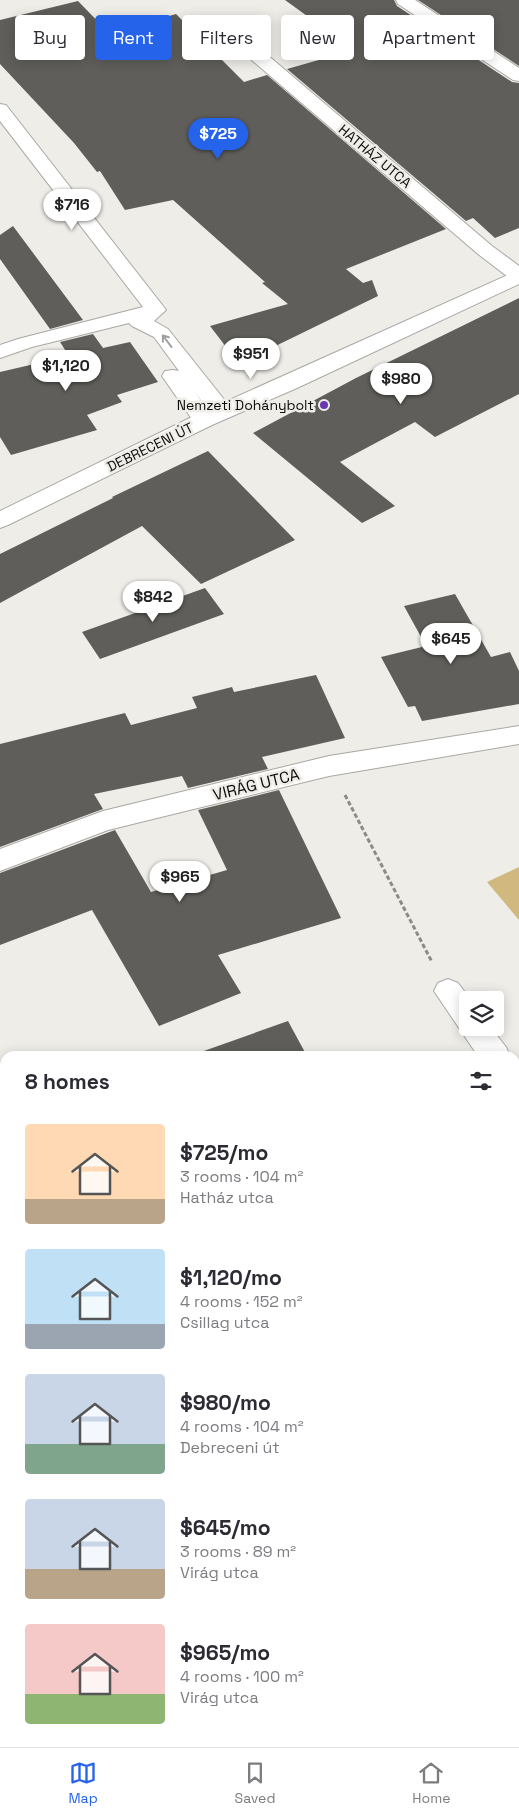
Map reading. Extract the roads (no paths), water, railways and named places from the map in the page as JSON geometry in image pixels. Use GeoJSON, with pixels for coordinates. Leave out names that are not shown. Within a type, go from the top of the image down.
{"type":"FeatureCollection","features":[{"type":"Feature","properties":{"kind":"street"},"geometry":{"type":"LineString","coordinates":[[404,0],[519,76]]}},
{"type":"Feature","properties":{"kind":"street","name":"HATHÁZ UTCA"},"geometry":{"type":"LineString","coordinates":[[262,60],[485,250],[519,276]]}},
{"type":"Feature","properties":{"kind":"street"},"geometry":{"type":"LineString","coordinates":[[0,109],[148,316],[144,335],[213,416]]}},
{"type":"Feature","properties":{"kind":"street","name":"DEBRECENI ÚT"},"geometry":{"type":"LineString","coordinates":[[0,520],[213,416],[519,276]]}},
{"type":"Feature","properties":{"kind":"street"},"geometry":{"type":"LineString","coordinates":[[0,352],[25,343],[148,316]]}},
{"type":"Feature","properties":{"kind":"street","name":"VIRÁG UTCA"},"geometry":{"type":"LineString","coordinates":[[0,860],[103,821],[329,766],[519,735]]}},
{"type":"Feature","properties":{"kind":"street"},"geometry":{"type":"LineString","coordinates":[[448,991],[459,1006]]}},
{"type":"Feature","properties":{"kind":"street"},"geometry":{"type":"LineString","coordinates":[[480,1036],[491,1051]]}},
{"type":"Feature","properties":{"kind":"place","name":"Nemzeti Dohánybolt"},"geometry":{"type":"Point","coordinates":[324,405]}}]}
